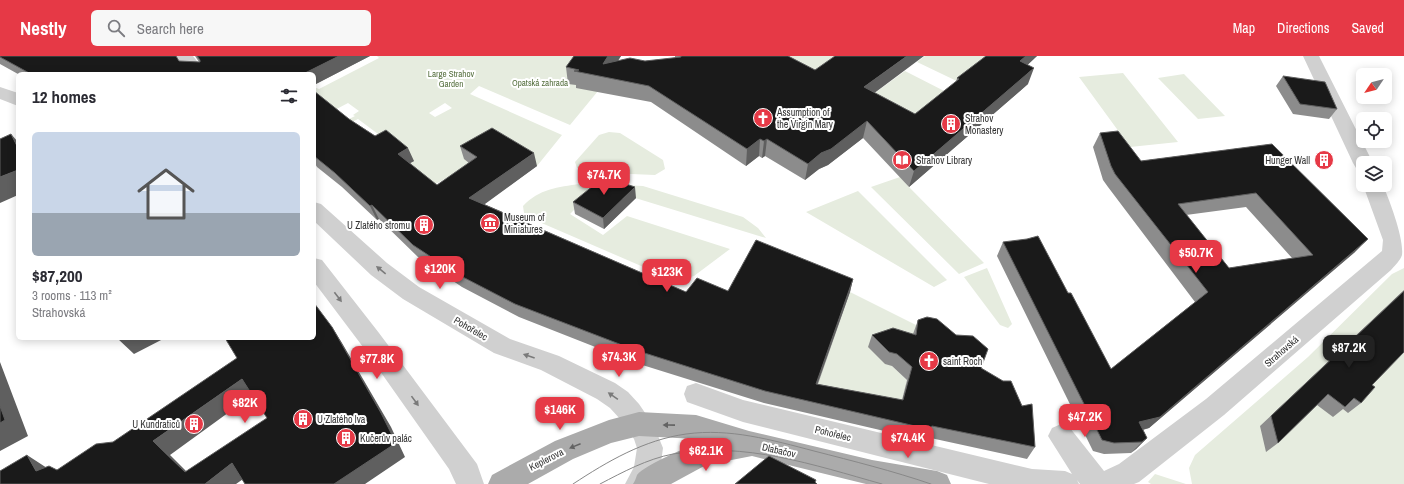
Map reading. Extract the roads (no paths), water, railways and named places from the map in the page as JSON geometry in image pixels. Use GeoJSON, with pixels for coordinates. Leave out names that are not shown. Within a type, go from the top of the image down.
{"type":"FeatureCollection","features":[{"type":"Feature","properties":{"kind":"main road","name":"Dlabačov"},"geometry":{"type":"LineString","coordinates":[[639,424],[696,427],[884,478],[937,484]]}},
{"type":"Feature","properties":{"kind":"main road","name":"Keplerova"},"geometry":{"type":"LineString","coordinates":[[502,484],[564,450],[609,432],[639,424]]}},
{"type":"Feature","properties":{"kind":"main road"},"geometry":{"type":"LineString","coordinates":[[646,484],[687,458],[734,446],[761,445]]}},
{"type":"Feature","properties":{"kind":"street"},"geometry":{"type":"LineString","coordinates":[[184,56],[196,72]]}},
{"type":"Feature","properties":{"kind":"street"},"geometry":{"type":"LineString","coordinates":[[1311,56],[1360,156]]}},
{"type":"Feature","properties":{"kind":"street"},"geometry":{"type":"LineString","coordinates":[[0,92],[16,99]]}},
{"type":"Feature","properties":{"kind":"street","name":"Strahovská"},"geometry":{"type":"LineString","coordinates":[[1105,484],[1129,474],[1216,407],[1383,264],[1392,254],[1394,240],[1376,192]]}},
{"type":"Feature","properties":{"kind":"street","name":"Pohořelec"},"geometry":{"type":"LineString","coordinates":[[316,211],[379,269],[412,293],[502,346],[550,363],[606,391],[619,400],[639,424],[649,443],[650,456],[647,470],[638,484]]}},
{"type":"Feature","properties":{"kind":"street"},"geometry":{"type":"LineString","coordinates":[[316,269],[371,340],[469,479]]}},
{"type":"Feature","properties":{"kind":"street","name":"Pohořelec"},"geometry":{"type":"LineString","coordinates":[[696,394],[743,411],[1032,482],[1065,484]]}},
{"type":"Feature","properties":{"kind":"street"},"geometry":{"type":"LineString","coordinates":[[1061,436],[1078,461],[1097,484]]}},
{"type":"Feature","properties":{"kind":"tram line"},"geometry":{"type":"LineString","coordinates":[[573,484],[600,467],[641,446],[671,437],[702,433],[735,434],[767,439],[873,466],[931,484]]}},
{"type":"Feature","properties":{"kind":"tram line"},"geometry":{"type":"LineString","coordinates":[[600,484],[635,466],[663,456],[700,451],[726,451],[779,457],[831,469],[882,484]]}},
{"type":"Feature","properties":{"kind":"place","name":"Assumption of the Virgin Mary"},"geometry":{"type":"Point","coordinates":[763,118]}},
{"type":"Feature","properties":{"kind":"place","name":"Strahov Monastery"},"geometry":{"type":"Point","coordinates":[951,124]}},
{"type":"Feature","properties":{"kind":"place","name":"Strahov Library"},"geometry":{"type":"Point","coordinates":[902,160]}},
{"type":"Feature","properties":{"kind":"place","name":"Hunger Wall"},"geometry":{"type":"Point","coordinates":[1324,160]}},
{"type":"Feature","properties":{"kind":"place","name":"Museum of Miniatures"},"geometry":{"type":"Point","coordinates":[490,223]}},
{"type":"Feature","properties":{"kind":"place","name":"U Zlatého stromu"},"geometry":{"type":"Point","coordinates":[424,225]}},
{"type":"Feature","properties":{"kind":"place","name":"saint Roch"},"geometry":{"type":"Point","coordinates":[929,361]}},
{"type":"Feature","properties":{"kind":"place","name":"U Zlatého lva"},"geometry":{"type":"Point","coordinates":[303,419]}},
{"type":"Feature","properties":{"kind":"place","name":"U Kundraticů"},"geometry":{"type":"Point","coordinates":[194,424]}},
{"type":"Feature","properties":{"kind":"place","name":"Kučerův palác"},"geometry":{"type":"Point","coordinates":[346,438]}},
{"type":"Feature","properties":{"kind":"park label","name":"Large Strahov Garden"},"geometry":{"type":"Point","coordinates":[451,80]}},
{"type":"Feature","properties":{"kind":"park label","name":"Opatská zahrada"},"geometry":{"type":"Point","coordinates":[540,83]}}]}
